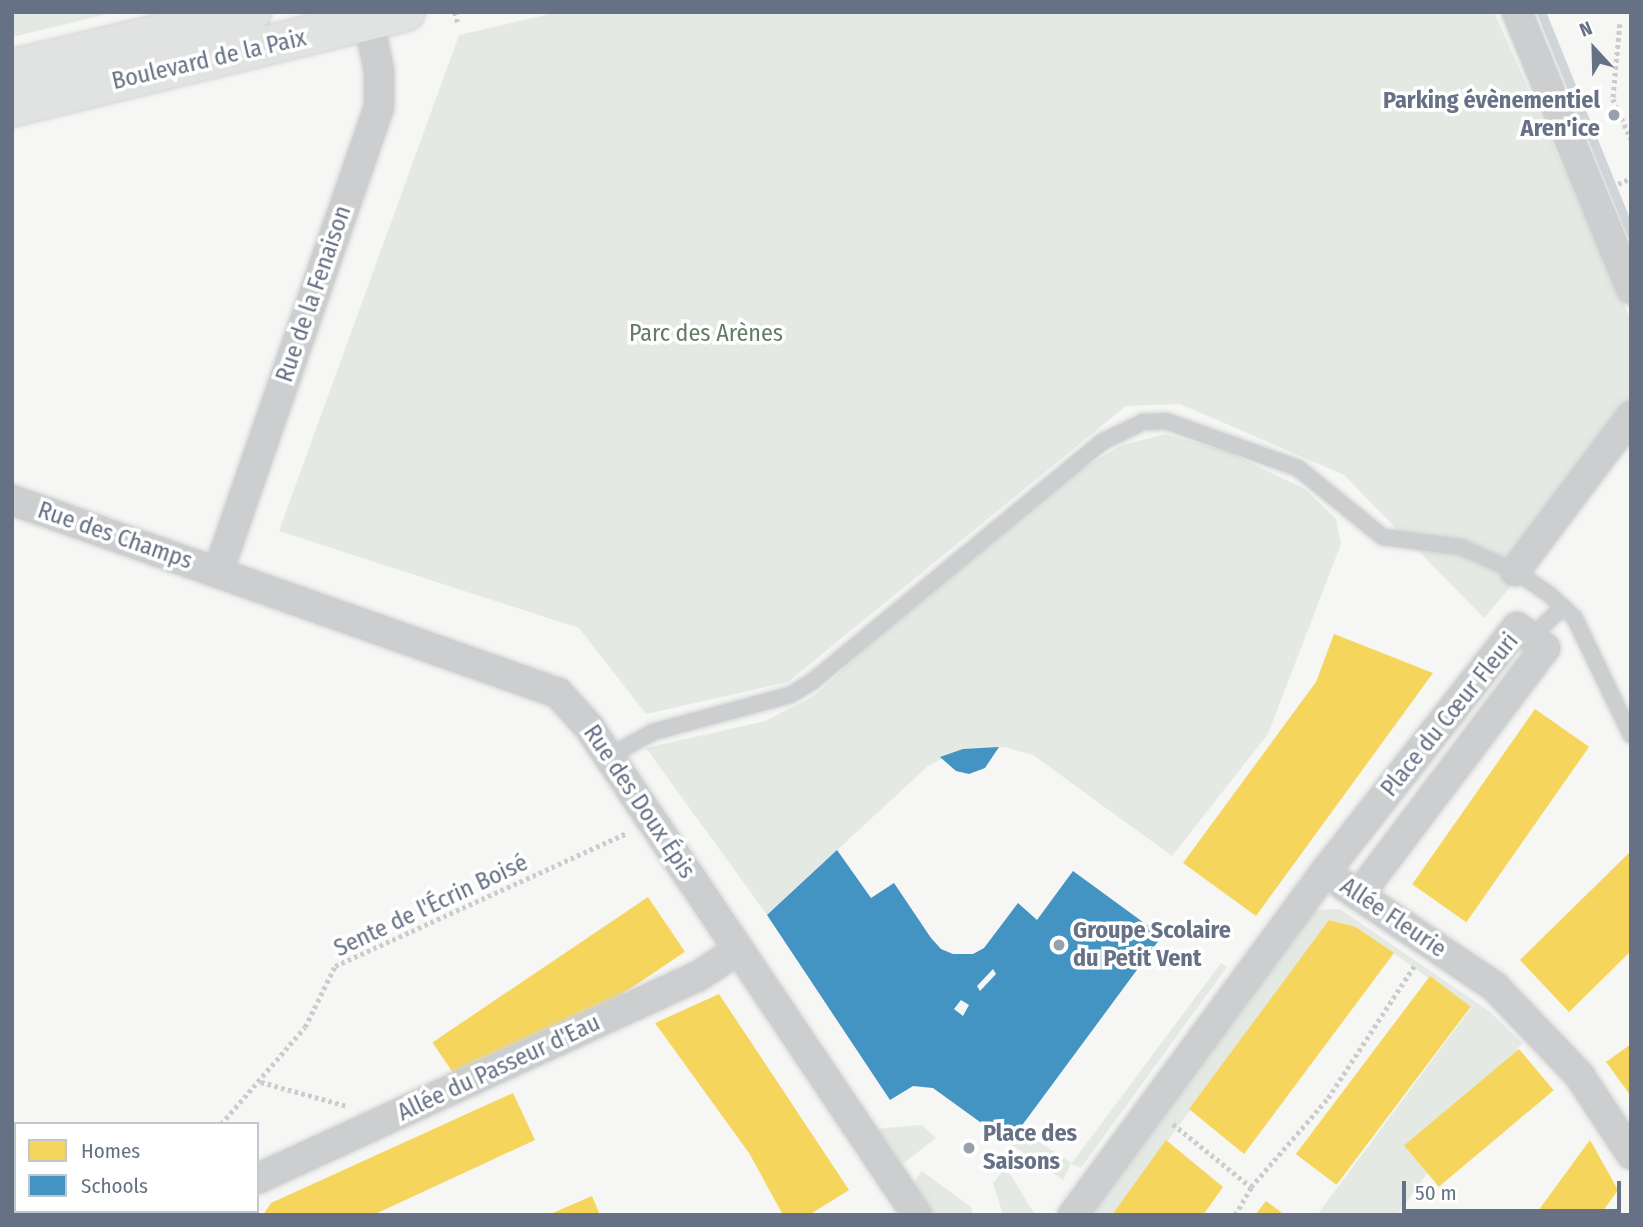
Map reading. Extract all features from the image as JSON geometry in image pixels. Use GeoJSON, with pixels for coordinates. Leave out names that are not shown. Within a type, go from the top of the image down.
{"type":"FeatureCollection","features":[{"type":"Feature","properties":{"kind":"main road","name":"Boulevard de la Paix"},"geometry":{"type":"LineString","coordinates":[[12,69],[251,12]]}},
{"type":"Feature","properties":{"kind":"main road","name":"Boulevard de la Paix"},"geometry":{"type":"LineString","coordinates":[[12,107],[368,17],[406,12]]}},
{"type":"Feature","properties":{"kind":"street","name":"Rue de la Fenaison"},"geometry":{"type":"LineString","coordinates":[[218,572],[379,107],[380,83],[368,17]]}},
{"type":"Feature","properties":{"kind":"street"},"geometry":{"type":"LineString","coordinates":[[1516,17],[1631,289]]}},
{"type":"Feature","properties":{"kind":"street"},"geometry":{"type":"LineString","coordinates":[[1515,571],[1631,415]]}},
{"type":"Feature","properties":{"kind":"street","name":"Rue des Champs"},"geometry":{"type":"LineString","coordinates":[[12,500],[218,572]]}},
{"type":"Feature","properties":{"kind":"street","name":"Rue des Doux Épis"},"geometry":{"type":"LineString","coordinates":[[218,572],[548,688],[580,715],[917,1215]]}},
{"type":"Feature","properties":{"kind":"street","name":"Place du Cœur Fleuri"},"geometry":{"type":"LineString","coordinates":[[1325,872],[1517,627],[1545,648],[1359,895]]}},
{"type":"Feature","properties":{"kind":"street","name":"Allée Fleurie"},"geometry":{"type":"LineString","coordinates":[[1073,1215],[1325,872],[1511,1003],[1579,1075],[1631,1154]]}},
{"type":"Feature","properties":{"kind":"street","name":"Allée du Passeur d'Eau"},"geometry":{"type":"LineString","coordinates":[[259,1178],[697,977],[738,950]]}},
{"type":"Feature","properties":{"kind":"lane"},"geometry":{"type":"LineString","coordinates":[[608,757],[653,732],[766,705],[813,681],[1102,442],[1143,422],[1182,423],[1298,468],[1383,537],[1461,547],[1515,571],[1574,617],[1631,736]]}},
{"type":"Feature","properties":{"kind":"lane"},"geometry":{"type":"LineString","coordinates":[[1531,637],[1563,607]]}},
{"type":"Feature","properties":{"kind":"path"},"geometry":{"type":"LineString","coordinates":[[455,12],[458,24]]}},
{"type":"Feature","properties":{"kind":"path"},"geometry":{"type":"LineString","coordinates":[[1620,24],[1613,99],[1631,139]]}},
{"type":"Feature","properties":{"kind":"path"},"geometry":{"type":"LineString","coordinates":[[1622,182],[1631,178]]}},
{"type":"Feature","properties":{"kind":"path","name":"Sente de l'Écrin Boisé"},"geometry":{"type":"LineString","coordinates":[[222,1122],[261,1082],[305,1027],[335,966],[651,821]]}},
{"type":"Feature","properties":{"kind":"path"},"geometry":{"type":"LineString","coordinates":[[1235,1215],[1251,1187],[1328,1098],[1417,960]]}},
{"type":"Feature","properties":{"kind":"path"},"geometry":{"type":"LineString","coordinates":[[261,1082],[351,1108]]}},
{"type":"Feature","properties":{"kind":"path"},"geometry":{"type":"LineString","coordinates":[[1164,1117],[1251,1187]]}},
{"type":"Feature","properties":{"kind":"green space"},"geometry":{"type":"Polygon","coordinates":[[[12,12],[116,12],[12,37],[12,12]]]}},
{"type":"Feature","properties":{"kind":"green space","name":"Parc des Arènes"},"geometry":{"type":"Polygon","coordinates":[[[558,12],[1494,12],[1631,320],[1631,445],[1484,618],[1344,475],[1180,404],[1126,406],[788,682],[646,714],[579,628],[279,531],[459,35],[558,12]]]}},
{"type":"Feature","properties":{"kind":"green space"},"geometry":{"type":"Polygon","coordinates":[[[1166,434],[1228,452],[1305,489],[1336,519],[1341,544],[1268,734],[1172,856],[1033,755],[1004,747],[963,749],[929,765],[767,915],[646,748],[765,721],[814,696],[889,627],[1078,471],[1122,445],[1166,434]]]}},
{"type":"Feature","properties":{"kind":"green space"},"geometry":{"type":"Polygon","coordinates":[[[1340,909],[1489,1011],[1522,1043],[1397,1215],[1317,1215],[1471,1008],[1356,927],[1330,920],[1113,1215],[1091,1215],[1312,910],[1340,909]]]}},
{"type":"Feature","properties":{"kind":"green space"},"geometry":{"type":"Polygon","coordinates":[[[1221,963],[1227,967],[1081,1168],[1071,1164],[1063,1180],[1009,1143],[1029,1136],[1072,1163],[1221,963]]]}},
{"type":"Feature","properties":{"kind":"green space"},"geometry":{"type":"Polygon","coordinates":[[[922,1125],[936,1138],[900,1166],[874,1129],[922,1125]]]}},
{"type":"Feature","properties":{"kind":"green space"},"geometry":{"type":"Polygon","coordinates":[[[1006,1167],[1035,1215],[1003,1215],[993,1183],[1006,1167]]]}},
{"type":"Feature","properties":{"kind":"green space"},"geometry":{"type":"Polygon","coordinates":[[[922,1171],[971,1207],[973,1215],[933,1215],[913,1183],[922,1171]]]}},
{"type":"Feature","properties":{"kind":"building: Homes"},"geometry":{"type":"Polygon","coordinates":[[[1334,634],[1433,673],[1256,916],[1183,863],[1316,682],[1334,634]]]}},
{"type":"Feature","properties":{"kind":"building: Homes"},"geometry":{"type":"Polygon","coordinates":[[[1535,709],[1589,747],[1466,922],[1412,884],[1535,709]]]}},
{"type":"Feature","properties":{"kind":"building: Homes"},"geometry":{"type":"Polygon","coordinates":[[[1631,851],[1631,951],[1569,1012],[1520,960],[1631,851]]]}},
{"type":"Feature","properties":{"kind":"building: Homes"},"geometry":{"type":"Polygon","coordinates":[[[648,897],[685,952],[469,1097],[432,1042],[648,897]]]}},
{"type":"Feature","properties":{"kind":"building: Homes"},"geometry":{"type":"Polygon","coordinates":[[[1329,920],[1356,927],[1394,953],[1244,1154],[1189,1109],[1329,920]]]}},
{"type":"Feature","properties":{"kind":"building: Homes"},"geometry":{"type":"Polygon","coordinates":[[[1430,976],[1471,1007],[1337,1185],[1296,1154],[1430,976]]]}},
{"type":"Feature","properties":{"kind":"building: Homes"},"geometry":{"type":"Polygon","coordinates":[[[719,994],[849,1190],[809,1215],[783,1215],[749,1153],[655,1023],[719,994]]]}},
{"type":"Feature","properties":{"kind":"building: Homes"},"geometry":{"type":"Polygon","coordinates":[[[1631,1044],[1631,1096],[1606,1062],[1631,1044]]]}},
{"type":"Feature","properties":{"kind":"building: Homes"},"geometry":{"type":"Polygon","coordinates":[[[1519,1049],[1554,1090],[1439,1187],[1404,1145],[1519,1049]]]}},
{"type":"Feature","properties":{"kind":"building: Homes"},"geometry":{"type":"Polygon","coordinates":[[[513,1093],[535,1140],[373,1215],[263,1215],[271,1203],[513,1093]]]}},
{"type":"Feature","properties":{"kind":"building: Homes"},"geometry":{"type":"Polygon","coordinates":[[[1166,1140],[1223,1187],[1203,1215],[1112,1215],[1166,1140]]]}},
{"type":"Feature","properties":{"kind":"building: Homes"},"geometry":{"type":"Polygon","coordinates":[[[1590,1140],[1618,1190],[1600,1215],[1535,1215],[1590,1140]]]}},
{"type":"Feature","properties":{"kind":"building: Homes"},"geometry":{"type":"Polygon","coordinates":[[[592,1196],[600,1215],[548,1215],[592,1196]]]}},
{"type":"Feature","properties":{"kind":"building: Homes"},"geometry":{"type":"Polygon","coordinates":[[[1266,1201],[1285,1215],[1255,1215],[1266,1201]]]}},
{"type":"Feature","properties":{"kind":"building: Schools"},"geometry":{"type":"Polygon","coordinates":[[[999,747],[985,768],[969,774],[956,771],[940,757],[963,749],[999,747]]]}},
{"type":"Feature","properties":{"kind":"building: Schools"},"geometry":{"type":"Polygon","coordinates":[[[837,850],[871,898],[894,883],[931,938],[941,949],[953,954],[973,954],[984,948],[1018,903],[1037,920],[1073,871],[1162,936],[1009,1143],[933,1088],[913,1086],[890,1100],[767,915],[837,850]],[[993,969],[977,986],[980,991],[996,974],[993,969]],[[961,1000],[954,1009],[963,1016],[969,1005],[961,1000]]]}},
{"type":"Feature","properties":{"kind":"waterway"},"geometry":{"type":"LineString","coordinates":[[1541,12],[1631,234]]}},
{"type":"Feature","properties":{"kind":"place","name":"Parking évènementiel Aren'ice"},"geometry":{"type":"Point","coordinates":[1614,115]}},
{"type":"Feature","properties":{"kind":"place","name":"Groupe Scolaire du Petit Vent"},"geometry":{"type":"Point","coordinates":[1059,945]}},
{"type":"Feature","properties":{"kind":"place","name":"Place des Saisons"},"geometry":{"type":"Point","coordinates":[969,1148]}}]}
